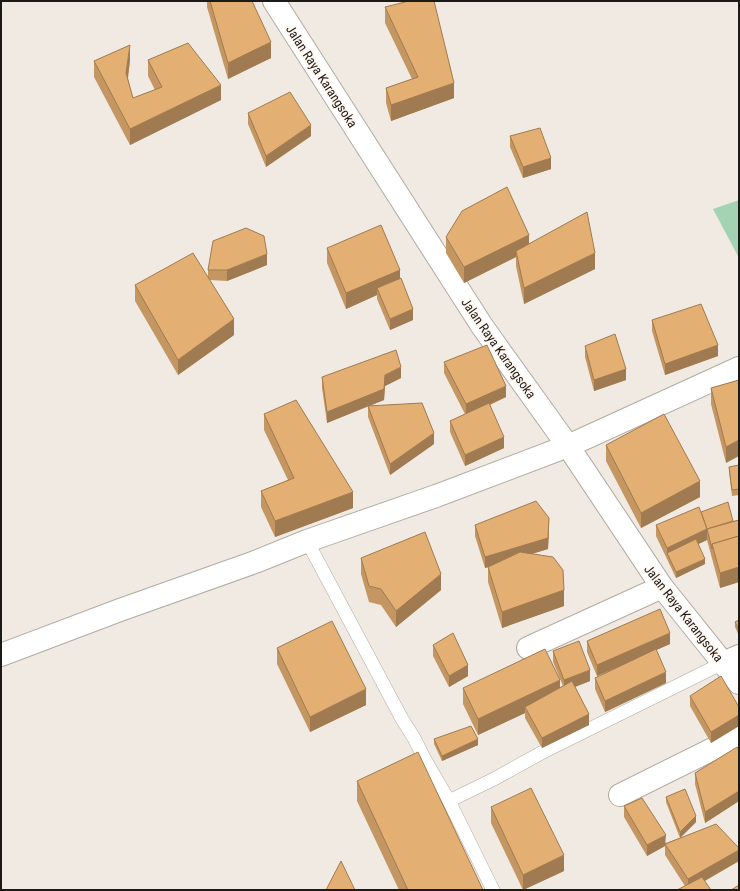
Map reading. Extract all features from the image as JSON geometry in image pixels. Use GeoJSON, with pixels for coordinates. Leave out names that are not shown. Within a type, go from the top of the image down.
{"type":"FeatureCollection","features":[{"type":"Feature","properties":{"kind":"street","name":"Jalan Raya Karangsoka"},"geometry":{"type":"LineString","coordinates":[[274,1],[482,326],[568,446],[662,587],[731,659],[739,683]]}},
{"type":"Feature","properties":{"kind":"street"},"geometry":{"type":"LineString","coordinates":[[1,655],[307,541],[436,496],[568,446],[739,368]]}},
{"type":"Feature","properties":{"kind":"street"},"geometry":{"type":"LineString","coordinates":[[528,648],[662,587]]}},
{"type":"Feature","properties":{"kind":"street"},"geometry":{"type":"LineString","coordinates":[[620,796],[739,736]]}},
{"type":"Feature","properties":{"kind":"lane"},"geometry":{"type":"LineString","coordinates":[[307,541],[402,719],[449,801],[493,890]]}},
{"type":"Feature","properties":{"kind":"lane"},"geometry":{"type":"LineString","coordinates":[[449,801],[494,779],[543,752],[731,659]]}},
{"type":"Feature","properties":{"kind":"green space"},"geometry":{"type":"Polygon","coordinates":[[[739,200],[739,258],[713,209],[739,200]]]}},
{"type":"Feature","properties":{"kind":"building"},"geometry":{"type":"Polygon","coordinates":[[[210,1],[252,1],[271,42],[228,63],[210,1]]]}},
{"type":"Feature","properties":{"kind":"building"},"geometry":{"type":"Polygon","coordinates":[[[409,1],[434,1],[454,83],[391,105],[386,88],[418,77],[385,7],[409,1]]]}},
{"type":"Feature","properties":{"kind":"building"},"geometry":{"type":"Polygon","coordinates":[[[188,43],[221,85],[130,129],[94,61],[130,45],[126,73],[133,98],[162,87],[148,60],[188,43]]]}},
{"type":"Feature","properties":{"kind":"building"},"geometry":{"type":"Polygon","coordinates":[[[290,92],[311,125],[266,156],[248,113],[290,92]]]}},
{"type":"Feature","properties":{"kind":"building"},"geometry":{"type":"Polygon","coordinates":[[[540,128],[551,158],[523,167],[510,136],[540,128]]]}},
{"type":"Feature","properties":{"kind":"building"},"geometry":{"type":"Polygon","coordinates":[[[507,187],[529,235],[464,267],[446,237],[462,211],[507,187]]]}},
{"type":"Feature","properties":{"kind":"building"},"geometry":{"type":"Polygon","coordinates":[[[587,212],[595,253],[524,288],[516,251],[587,212]]]}},
{"type":"Feature","properties":{"kind":"building"},"geometry":{"type":"Polygon","coordinates":[[[381,225],[400,270],[346,293],[327,248],[381,225]]]}},
{"type":"Feature","properties":{"kind":"building"},"geometry":{"type":"Polygon","coordinates":[[[246,228],[264,236],[267,254],[227,270],[208,270],[213,241],[246,228]]]}},
{"type":"Feature","properties":{"kind":"building"},"geometry":{"type":"Polygon","coordinates":[[[193,253],[234,319],[178,360],[135,285],[193,253]]]}},
{"type":"Feature","properties":{"kind":"building"},"geometry":{"type":"Polygon","coordinates":[[[401,278],[413,309],[390,319],[377,288],[401,278]]]}},
{"type":"Feature","properties":{"kind":"building"},"geometry":{"type":"Polygon","coordinates":[[[701,304],[718,345],[665,364],[652,320],[701,304]]]}},
{"type":"Feature","properties":{"kind":"building"},"geometry":{"type":"Polygon","coordinates":[[[615,334],[626,369],[594,380],[585,346],[615,334]]]}},
{"type":"Feature","properties":{"kind":"building"},"geometry":{"type":"Polygon","coordinates":[[[487,345],[506,386],[466,404],[444,362],[487,345]]]}},
{"type":"Feature","properties":{"kind":"building"},"geometry":{"type":"Polygon","coordinates":[[[396,350],[401,367],[385,375],[384,389],[327,412],[322,377],[396,350]]]}},
{"type":"Feature","properties":{"kind":"building"},"geometry":{"type":"Polygon","coordinates":[[[739,380],[739,440],[726,447],[711,388],[739,380]]]}},
{"type":"Feature","properties":{"kind":"building"},"geometry":{"type":"Polygon","coordinates":[[[296,400],[353,492],[275,521],[261,491],[294,478],[264,414],[296,400]]]}},
{"type":"Feature","properties":{"kind":"building"},"geometry":{"type":"Polygon","coordinates":[[[422,403],[434,433],[390,464],[368,406],[422,403]]]}},
{"type":"Feature","properties":{"kind":"building"},"geometry":{"type":"Polygon","coordinates":[[[489,403],[504,437],[465,455],[450,421],[489,403]]]}},
{"type":"Feature","properties":{"kind":"building"},"geometry":{"type":"Polygon","coordinates":[[[664,414],[700,481],[641,513],[606,445],[664,414]]]}},
{"type":"Feature","properties":{"kind":"building"},"geometry":{"type":"Polygon","coordinates":[[[739,465],[739,489],[732,490],[729,467],[739,465]]]}},
{"type":"Feature","properties":{"kind":"building"},"geometry":{"type":"Polygon","coordinates":[[[536,501],[549,518],[548,538],[485,557],[475,525],[536,501]]]}},
{"type":"Feature","properties":{"kind":"building"},"geometry":{"type":"Polygon","coordinates":[[[728,502],[733,521],[707,529],[701,512],[728,502]]]}},
{"type":"Feature","properties":{"kind":"building"},"geometry":{"type":"Polygon","coordinates":[[[699,507],[707,529],[667,548],[656,525],[699,507]]]}},
{"type":"Feature","properties":{"kind":"building"},"geometry":{"type":"Polygon","coordinates":[[[739,520],[739,536],[712,544],[712,549],[707,529],[739,520]]]}},
{"type":"Feature","properties":{"kind":"building"},"geometry":{"type":"Polygon","coordinates":[[[425,532],[441,574],[396,611],[381,589],[369,586],[361,558],[425,532]]]}},
{"type":"Feature","properties":{"kind":"building"},"geometry":{"type":"Polygon","coordinates":[[[739,536],[739,567],[720,573],[712,544],[739,536]]]}},
{"type":"Feature","properties":{"kind":"building"},"geometry":{"type":"Polygon","coordinates":[[[696,539],[705,559],[676,572],[667,553],[696,539]]]}},
{"type":"Feature","properties":{"kind":"building"},"geometry":{"type":"Polygon","coordinates":[[[520,552],[553,557],[563,570],[564,590],[502,612],[488,567],[520,552]]]}},
{"type":"Feature","properties":{"kind":"building"},"geometry":{"type":"Polygon","coordinates":[[[660,609],[670,633],[597,665],[587,641],[660,609]]]}},
{"type":"Feature","properties":{"kind":"building"},"geometry":{"type":"Polygon","coordinates":[[[739,620],[739,630],[735,622],[739,620]]]}},
{"type":"Feature","properties":{"kind":"building"},"geometry":{"type":"Polygon","coordinates":[[[332,621],[366,689],[310,717],[277,648],[332,621]]]}},
{"type":"Feature","properties":{"kind":"building"},"geometry":{"type":"Polygon","coordinates":[[[453,633],[468,665],[449,676],[433,645],[453,633]]]}},
{"type":"Feature","properties":{"kind":"building"},"geometry":{"type":"Polygon","coordinates":[[[579,641],[590,670],[564,680],[553,651],[579,641]]]}},
{"type":"Feature","properties":{"kind":"building"},"geometry":{"type":"Polygon","coordinates":[[[545,649],[560,680],[478,719],[463,688],[545,649]]]}},
{"type":"Feature","properties":{"kind":"building"},"geometry":{"type":"Polygon","coordinates":[[[656,649],[666,672],[605,701],[595,678],[656,649]]]}},
{"type":"Feature","properties":{"kind":"building"},"geometry":{"type":"Polygon","coordinates":[[[721,676],[739,707],[739,715],[711,732],[690,696],[721,676]]]}},
{"type":"Feature","properties":{"kind":"building"},"geometry":{"type":"Polygon","coordinates":[[[572,681],[589,714],[542,738],[525,707],[572,681]]]}},
{"type":"Feature","properties":{"kind":"building"},"geometry":{"type":"Polygon","coordinates":[[[471,726],[478,739],[442,756],[434,739],[471,726]]]}},
{"type":"Feature","properties":{"kind":"building"},"geometry":{"type":"Polygon","coordinates":[[[737,747],[739,750],[739,791],[705,812],[695,773],[737,747]]]}},
{"type":"Feature","properties":{"kind":"building"},"geometry":{"type":"Polygon","coordinates":[[[418,752],[483,890],[408,890],[357,781],[418,752]]]}},
{"type":"Feature","properties":{"kind":"building"},"geometry":{"type":"Polygon","coordinates":[[[531,788],[564,855],[523,875],[491,807],[531,788]]]}},
{"type":"Feature","properties":{"kind":"building"},"geometry":{"type":"Polygon","coordinates":[[[685,789],[696,816],[680,832],[666,797],[685,789]]]}},
{"type":"Feature","properties":{"kind":"building"},"geometry":{"type":"Polygon","coordinates":[[[642,798],[666,835],[647,845],[624,806],[642,798]]]}},
{"type":"Feature","properties":{"kind":"building"},"geometry":{"type":"Polygon","coordinates":[[[716,824],[739,848],[739,850],[688,879],[665,844],[716,824]]]}},
{"type":"Feature","properties":{"kind":"building"},"geometry":{"type":"Polygon","coordinates":[[[341,861],[355,890],[326,890],[341,861]]]}},
{"type":"Feature","properties":{"kind":"building"},"geometry":{"type":"Polygon","coordinates":[[[702,877],[711,890],[677,890],[702,877]]]}},
{"type":"Feature","properties":{"kind":"building"},"geometry":{"type":"Polygon","coordinates":[[[739,885],[739,890],[731,890],[739,885]]]}}]}
